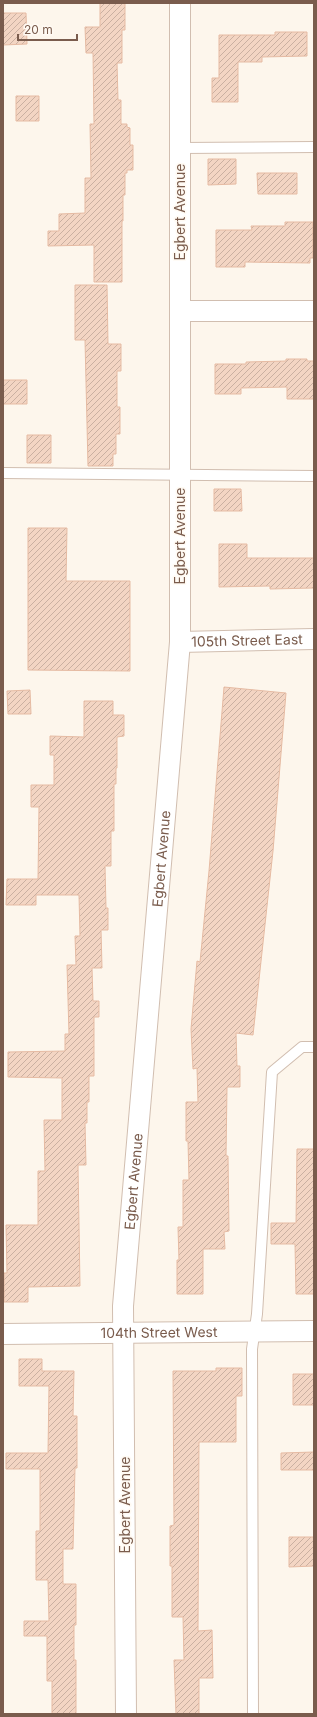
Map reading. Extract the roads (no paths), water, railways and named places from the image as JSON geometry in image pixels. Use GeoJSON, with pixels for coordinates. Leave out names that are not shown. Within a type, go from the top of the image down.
{"type":"FeatureCollection","features":[{"type":"Feature","properties":{"kind":"street","name":"Egbert Avenue"},"geometry":{"type":"LineString","coordinates":[[126,1714],[124,1298],[180,642],[180,3]]}},
{"type":"Feature","properties":{"kind":"street"},"geometry":{"type":"LineString","coordinates":[[180,311],[314,311]]}},
{"type":"Feature","properties":{"kind":"street","name":"105th Street East"},"geometry":{"type":"LineString","coordinates":[[180,642],[314,639]]}},
{"type":"Feature","properties":{"kind":"street","name":"104th Street West"},"geometry":{"type":"LineString","coordinates":[[3,1334],[314,1330]]}},
{"type":"Feature","properties":{"kind":"lane"},"geometry":{"type":"LineString","coordinates":[[180,148],[314,147]]}},
{"type":"Feature","properties":{"kind":"lane"},"geometry":{"type":"LineString","coordinates":[[3,473],[314,476]]}},
{"type":"Feature","properties":{"kind":"lane"},"geometry":{"type":"LineString","coordinates":[[253,1714],[252,1349],[256,1314],[272,1072],[302,1047],[314,1047]]}}]}
